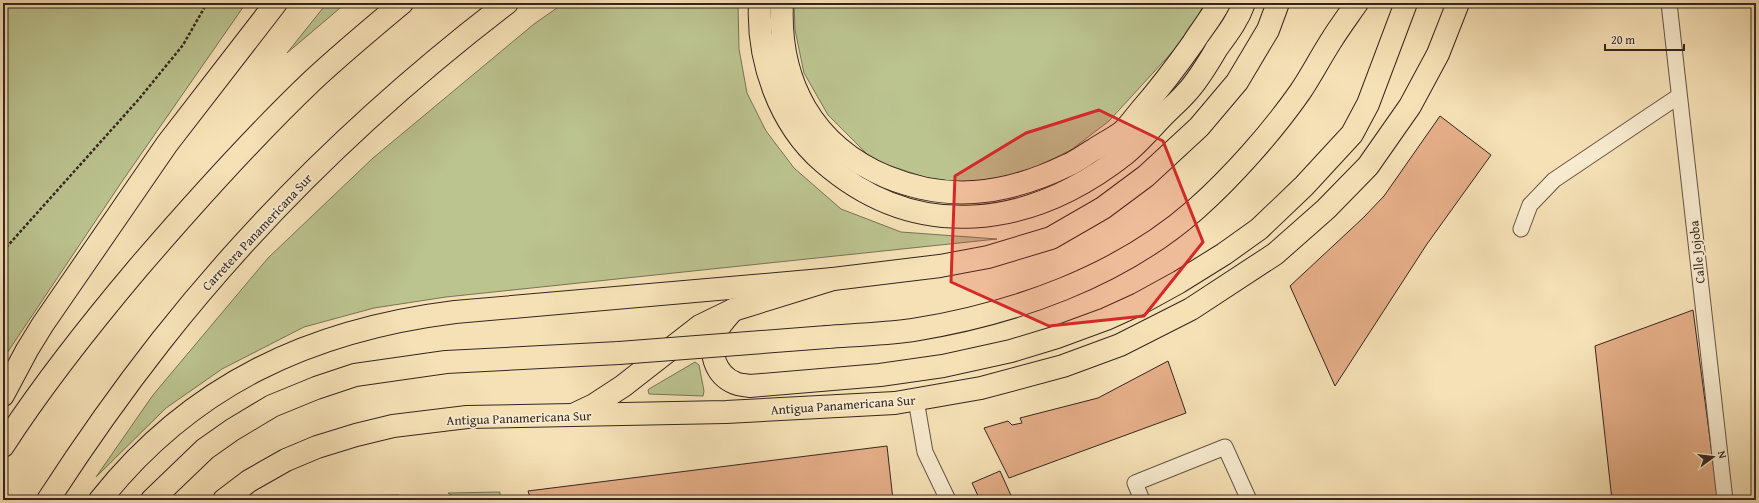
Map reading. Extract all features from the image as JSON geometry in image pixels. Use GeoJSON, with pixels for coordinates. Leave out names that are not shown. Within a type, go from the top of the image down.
{"type":"FeatureCollection","features":[{"type":"Feature","properties":{"kind":"main road"},"geometry":{"type":"LineString","coordinates":[[3,395],[27,350],[167,144],[276,3]]}},
{"type":"Feature","properties":{"kind":"main road"},"geometry":{"type":"LineString","coordinates":[[3,446],[22,417],[67,356],[114,297],[174,226],[237,156],[320,74],[402,3]]}},
{"type":"Feature","properties":{"kind":"main road","name":"Carretera Panamericana Sur"},"geometry":{"type":"LineString","coordinates":[[48,500],[85,444],[161,341],[218,273],[276,208],[340,145],[391,98],[507,3]]}},
{"type":"Feature","properties":{"kind":"main road"},"geometry":{"type":"LineString","coordinates":[[760,3],[761,34],[766,62],[774,88],[784,112],[798,136],[815,155],[850,183],[877,198],[900,208],[952,218],[978,217],[1027,207],[1054,197],[1080,184],[1126,154],[1188,91],[1239,18],[1244,3]]}},
{"type":"Feature","properties":{"kind":"main road"},"geometry":{"type":"LineString","coordinates":[[782,3],[781,21],[783,46],[788,71],[798,95],[810,117],[826,137],[841,151],[859,162],[904,184],[929,190],[974,192],[1025,183],[1070,165],[1122,131],[1169,78],[1219,3]]}},
{"type":"Feature","properties":{"kind":"main road"},"geometry":{"type":"LineString","coordinates":[[100,500],[145,450],[170,427],[213,395],[271,362],[324,340],[352,332],[417,317],[455,312],[834,279],[940,266],[988,257],[1051,238],[1103,208],[1146,176],[1199,127],[1237,82],[1268,30],[1278,3]]}},
{"type":"Feature","properties":{"kind":"main road"},"geometry":{"type":"LineString","coordinates":[[152,500],[205,449],[232,430],[272,406],[316,388],[355,375],[446,362],[618,353],[911,330],[962,321],[1063,289],[1111,267],[1153,241],[1196,210],[1230,176],[1300,92],[1331,41],[1357,3]]}},
{"type":"Feature","properties":{"kind":"main road"},"geometry":{"type":"LineString","coordinates":[[733,310],[716,332],[713,344],[713,357],[723,376],[735,384],[750,386],[880,375],[942,366],[1011,351],[1057,337],[1106,319],[1179,282],[1224,254],[1259,229],[1304,186],[1352,134],[1368,104],[1406,3]]}},
{"type":"Feature","properties":{"kind":"main road","name":"Antigua Panamericana Sur"},"geometry":{"type":"LineString","coordinates":[[224,500],[249,481],[286,460],[317,447],[393,426],[467,417],[726,412],[895,403],[981,388],[1062,366],[1120,345],[1191,309],[1275,254],[1326,210],[1368,166],[1410,106],[1438,54],[1458,3]]}},
{"type":"Feature","properties":{"kind":"main road"},"geometry":{"type":"LineString","coordinates":[[572,415],[594,405],[623,386],[700,326],[733,310],[834,279]]}},
{"type":"Feature","properties":{"kind":"lane","name":"Calle Jojoba"},"geometry":{"type":"LineString","coordinates":[[1669,3],[1725,500]]}},
{"type":"Feature","properties":{"kind":"lane"},"geometry":{"type":"LineString","coordinates":[[1521,229],[1530,205],[1554,180],[1679,96]]}},
{"type":"Feature","properties":{"kind":"lane"},"geometry":{"type":"LineString","coordinates":[[916,400],[925,452],[948,500]]}},
{"type":"Feature","properties":{"kind":"lane"},"geometry":{"type":"LineString","coordinates":[[1142,500],[1135,483],[1225,447],[1248,500]]}},
{"type":"Feature","properties":{"kind":"path"},"geometry":{"type":"LineString","coordinates":[[3,10],[7,3]]}},
{"type":"Feature","properties":{"kind":"path"},"geometry":{"type":"LineString","coordinates":[[3,251],[139,99],[183,45],[207,3]]}},
{"type":"Feature","properties":{"kind":"highlighted area"},"geometry":{"type":"Polygon","coordinates":[[[1099,110],[1163,141],[1203,242],[1144,316],[1049,326],[951,282],[955,176],[1026,133],[1099,110]]]}},
{"type":"Feature","properties":{"kind":"green space"},"geometry":{"type":"Polygon","coordinates":[[[3,3],[246,3],[123,180],[3,359],[3,3]]]}},
{"type":"Feature","properties":{"kind":"green space"},"geometry":{"type":"Polygon","coordinates":[[[327,3],[346,3],[287,53],[327,3]]]}},
{"type":"Feature","properties":{"kind":"green space"},"geometry":{"type":"Polygon","coordinates":[[[564,3],[738,3],[739,49],[747,93],[766,131],[794,168],[841,209],[901,232],[997,239],[446,297],[374,308],[304,327],[222,369],[166,408],[96,477],[153,395],[268,258],[373,158],[534,24],[564,3]]]}},
{"type":"Feature","properties":{"kind":"green space"},"geometry":{"type":"Polygon","coordinates":[[[794,3],[1205,3],[1185,38],[1109,121],[1071,150],[1023,173],[967,183],[927,178],[873,160],[828,115],[804,73],[795,30],[794,3]]]}},
{"type":"Feature","properties":{"kind":"green space"},"geometry":{"type":"Polygon","coordinates":[[[695,362],[699,365],[704,391],[703,396],[649,394],[649,389],[695,362]]]}},
{"type":"Feature","properties":{"kind":"green space"},"geometry":{"type":"Polygon","coordinates":[[[500,492],[500,500],[459,500],[448,493],[500,492]]]}},
{"type":"Feature","properties":{"kind":"green space"},"geometry":{"type":"Polygon","coordinates":[[[399,495],[396,500],[337,500],[336,496],[399,495]]]}},
{"type":"Feature","properties":{"kind":"building"},"geometry":{"type":"Polygon","coordinates":[[[1440,116],[1491,155],[1427,244],[1335,386],[1290,286],[1363,218],[1384,196],[1440,116]]]}},
{"type":"Feature","properties":{"kind":"building"},"geometry":{"type":"Polygon","coordinates":[[[1693,310],[1718,500],[1612,500],[1595,346],[1693,310]]]}},
{"type":"Feature","properties":{"kind":"building"},"geometry":{"type":"Polygon","coordinates":[[[1168,361],[1186,413],[1009,478],[984,428],[1008,421],[1012,425],[1022,423],[1020,418],[1098,398],[1168,361]]]}},
{"type":"Feature","properties":{"kind":"building"},"geometry":{"type":"Polygon","coordinates":[[[887,446],[893,500],[531,500],[528,491],[887,446]]]}},
{"type":"Feature","properties":{"kind":"building"},"geometry":{"type":"Polygon","coordinates":[[[1000,471],[1013,500],[980,500],[972,483],[1000,471]]]}}]}
